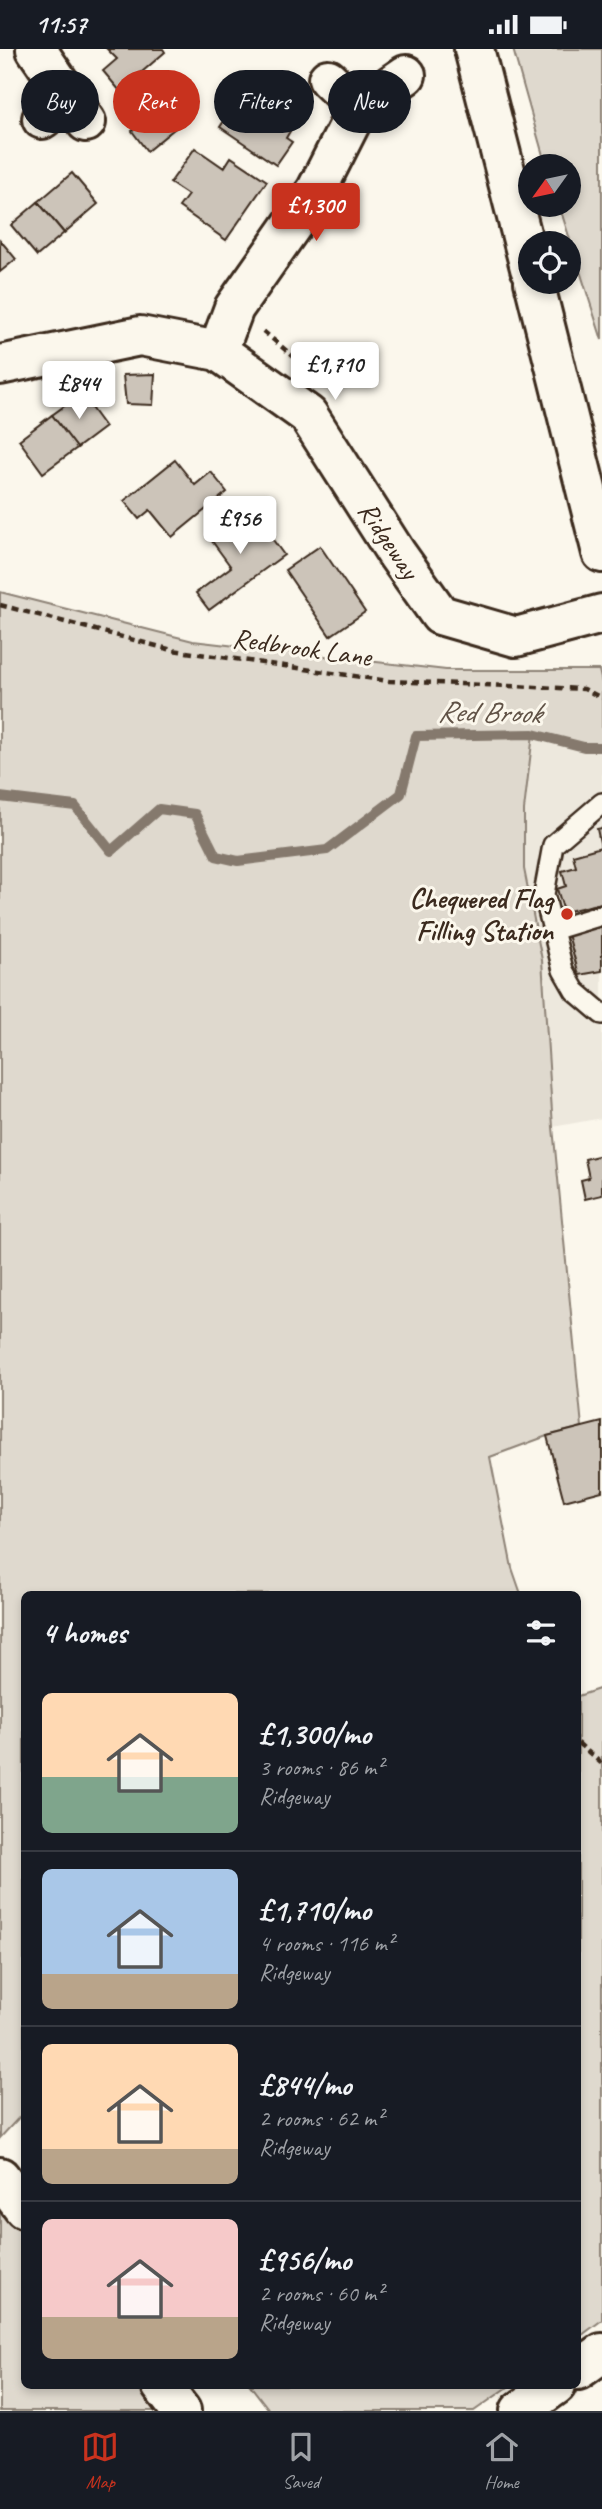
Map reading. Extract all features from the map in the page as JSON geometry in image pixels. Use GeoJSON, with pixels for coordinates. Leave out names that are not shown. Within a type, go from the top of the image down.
{"type":"FeatureCollection","features":[{"type":"Feature","properties":{"kind":"street"},"geometry":{"type":"LineString","coordinates":[[36,49],[46,70]]}},
{"type":"Feature","properties":{"kind":"street"},"geometry":{"type":"LineString","coordinates":[[474,49],[521,231]]}},
{"type":"Feature","properties":{"kind":"street"},"geometry":{"type":"LineString","coordinates":[[218,351],[234,308],[316,191],[346,133]]}},
{"type":"Feature","properties":{"kind":"street"},"geometry":{"type":"LineString","coordinates":[[537,294],[602,553]]}},
{"type":"Feature","properties":{"kind":"street","name":"Ridgeway"},"geometry":{"type":"LineString","coordinates":[[0,365],[140,336],[218,351],[308,415],[396,553],[440,615],[516,637],[602,614]]}},
{"type":"Feature","properties":{"kind":"street"},"geometry":{"type":"LineString","coordinates":[[0,2177],[21,2205]]}},
{"type":"Feature","properties":{"kind":"street"},"geometry":{"type":"LineString","coordinates":[[164,2389],[181,2411]]}},
{"type":"Feature","properties":{"kind":"street"},"geometry":{"type":"LineString","coordinates":[[520,2411],[550,2389]]}},
{"type":"Feature","properties":{"kind":"lane"},"geometry":{"type":"LineString","coordinates":[[602,803],[553,845],[544,894],[563,970],[575,991],[602,1014]]}},
{"type":"Feature","properties":{"kind":"lane"},"geometry":{"type":"LineString","coordinates":[[553,930],[602,915]]}},
{"type":"Feature","properties":{"kind":"path","name":"Redbrook Lane"},"geometry":{"type":"LineString","coordinates":[[0,605],[172,650],[389,681],[584,689],[602,698]]}},
{"type":"Feature","properties":{"kind":"path"},"geometry":{"type":"LineString","coordinates":[[581,1746],[602,1764]]}},
{"type":"Feature","properties":{"kind":"shaded area"},"geometry":{"type":"Polygon","coordinates":[[[513,49],[602,49],[602,340],[581,274],[581,231],[567,231],[563,217],[581,217],[581,154],[543,154],[513,49]]]}},
{"type":"Feature","properties":{"kind":"shaded area"},"geometry":{"type":"Polygon","coordinates":[[[0,592],[193,641],[446,670],[599,670],[602,683],[602,747],[584,747],[533,734],[524,810],[524,869],[542,960],[553,1127],[582,1427],[547,1436],[490,1457],[512,1568],[520,1591],[21,1591],[21,2115],[0,2138],[0,592]]]}},
{"type":"Feature","properties":{"kind":"shaded area","name":"Chequered Flag Filling Station"},"geometry":{"type":"Polygon","coordinates":[[[533,734],[584,747],[602,747],[602,1118],[553,1127],[542,960],[524,869],[524,810],[533,734]]]}},
{"type":"Feature","properties":{"kind":"shaded area"},"geometry":{"type":"Polygon","coordinates":[[[602,1688],[602,2320],[581,2336],[581,1695],[602,1688]]]}},
{"type":"Feature","properties":{"kind":"shaded area"},"geometry":{"type":"Polygon","coordinates":[[[0,2177],[21,2205],[21,2389],[164,2389],[181,2411],[0,2411],[0,2177]]]}},
{"type":"Feature","properties":{"kind":"shaded area"},"geometry":{"type":"Polygon","coordinates":[[[253,2389],[505,2389],[474,2411],[270,2411],[253,2389]]]}},
{"type":"Feature","properties":{"kind":"building"},"geometry":{"type":"Polygon","coordinates":[[[107,49],[163,49],[165,52],[144,70],[113,70],[113,83],[103,71],[117,59],[107,49]]]}},
{"type":"Feature","properties":{"kind":"building"},"geometry":{"type":"Polygon","coordinates":[[[134,133],[169,133],[147,151],[134,133]]]}},
{"type":"Feature","properties":{"kind":"building"},"geometry":{"type":"Polygon","coordinates":[[[229,133],[289,133],[286,138],[292,142],[276,165],[229,133]]]}},
{"type":"Feature","properties":{"kind":"building"},"geometry":{"type":"Polygon","coordinates":[[[195,148],[224,168],[231,157],[267,181],[226,240],[179,207],[188,195],[170,183],[195,148]]]}},
{"type":"Feature","properties":{"kind":"building"},"geometry":{"type":"Polygon","coordinates":[[[72,173],[98,204],[64,233],[38,202],[72,173]]]}},
{"type":"Feature","properties":{"kind":"building"},"geometry":{"type":"Polygon","coordinates":[[[38,202],[64,233],[37,256],[11,225],[38,202]]]}},
{"type":"Feature","properties":{"kind":"building"},"geometry":{"type":"Polygon","coordinates":[[[0,240],[16,259],[0,272],[0,240]]]}},
{"type":"Feature","properties":{"kind":"building"},"geometry":{"type":"Polygon","coordinates":[[[155,374],[153,405],[126,404],[123,375],[155,374]]]}},
{"type":"Feature","properties":{"kind":"building"},"geometry":{"type":"Polygon","coordinates":[[[81,394],[105,427],[77,448],[52,415],[81,394]]]}},
{"type":"Feature","properties":{"kind":"building"},"geometry":{"type":"Polygon","coordinates":[[[52,415],[77,448],[43,473],[19,440],[52,415]]]}},
{"type":"Feature","properties":{"kind":"building"},"geometry":{"type":"Polygon","coordinates":[[[175,460],[195,485],[211,472],[227,492],[172,537],[150,510],[139,519],[124,501],[175,460]]]}},
{"type":"Feature","properties":{"kind":"building"},"geometry":{"type":"Polygon","coordinates":[[[249,507],[284,555],[209,610],[196,593],[231,567],[209,537],[249,507]]]}},
{"type":"Feature","properties":{"kind":"building"},"geometry":{"type":"Polygon","coordinates":[[[320,546],[365,612],[330,636],[285,570],[320,546]]]}},
{"type":"Feature","properties":{"kind":"building"},"geometry":{"type":"Polygon","coordinates":[[[602,828],[602,903],[564,912],[557,889],[566,886],[562,871],[576,867],[573,855],[601,847],[597,829],[602,828]]]}},
{"type":"Feature","properties":{"kind":"building"},"geometry":{"type":"Polygon","coordinates":[[[602,903],[602,971],[579,975],[568,934],[594,927],[589,906],[602,903]]]}},
{"type":"Feature","properties":{"kind":"building"},"geometry":{"type":"Polygon","coordinates":[[[602,1155],[602,1195],[585,1199],[581,1180],[589,1178],[585,1159],[602,1155]]]}},
{"type":"Feature","properties":{"kind":"building"},"geometry":{"type":"Polygon","coordinates":[[[602,1422],[602,1491],[564,1501],[547,1436],[602,1422]]]}},
{"type":"Feature","properties":{"kind":"waterway","name":"Red Brook"},"geometry":{"type":"LineString","coordinates":[[0,797],[75,806],[111,851],[159,809],[195,814],[216,856],[238,861],[327,850],[401,794],[416,736],[533,734],[584,747],[602,747]]}},
{"type":"Feature","properties":{"kind":"place","name":"Chequered Flag Filling Station"},"geometry":{"type":"Point","coordinates":[567,914]}}]}
